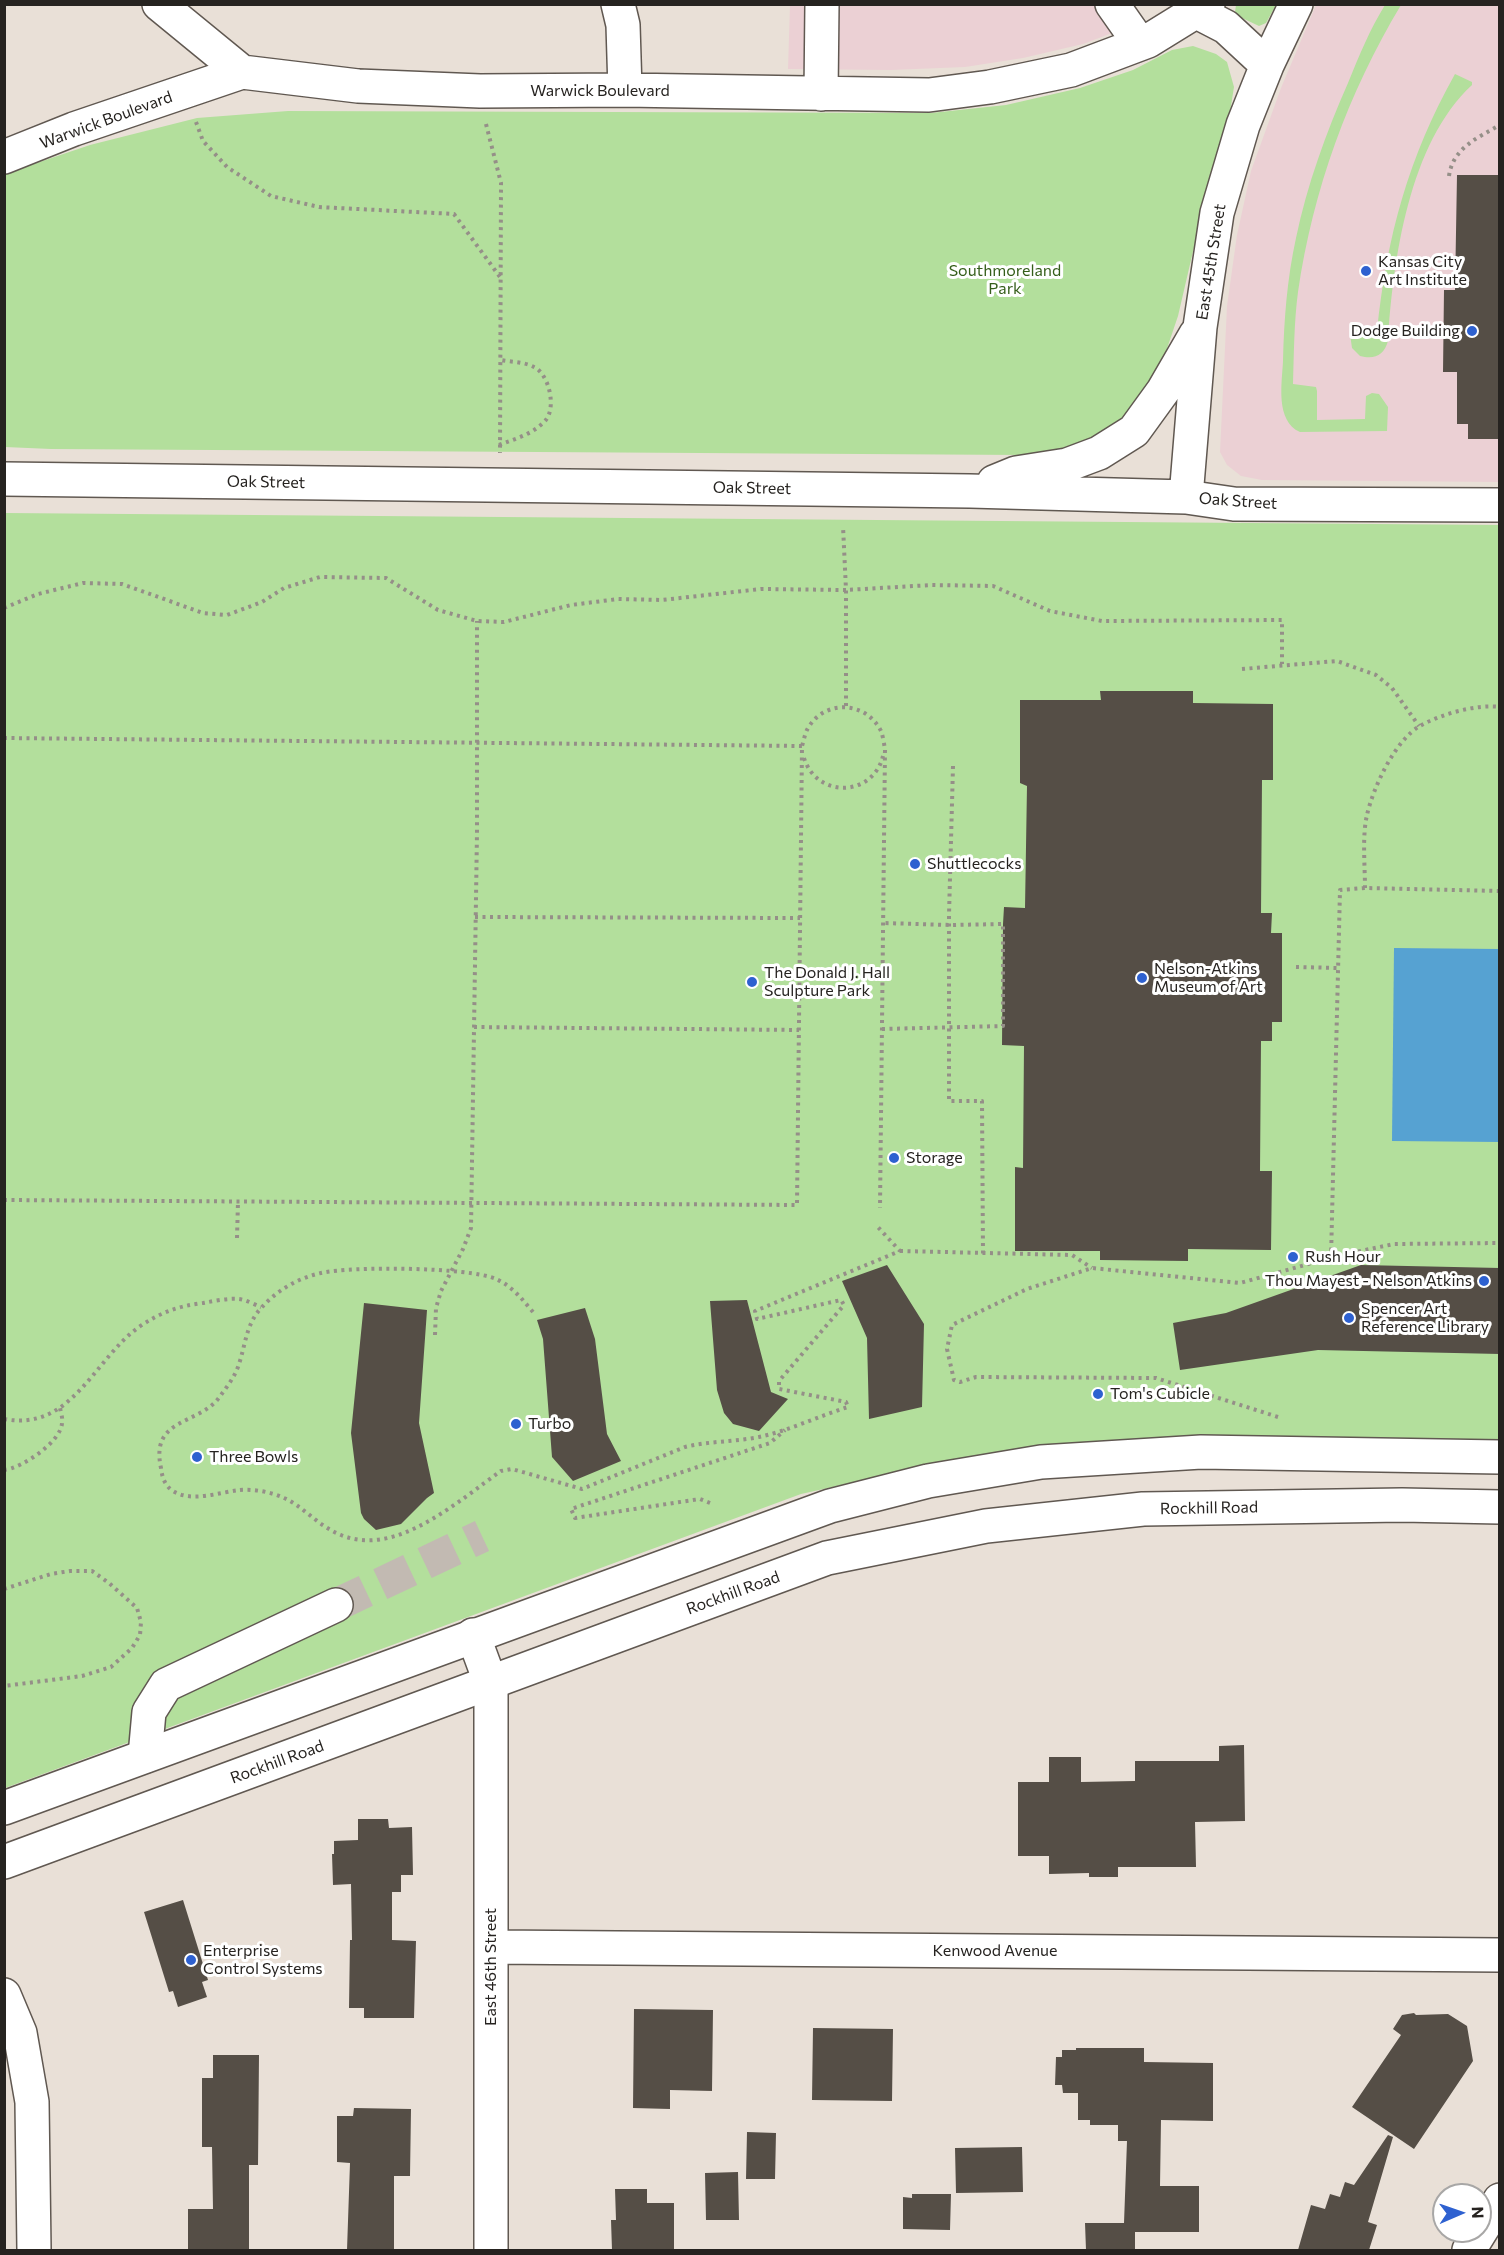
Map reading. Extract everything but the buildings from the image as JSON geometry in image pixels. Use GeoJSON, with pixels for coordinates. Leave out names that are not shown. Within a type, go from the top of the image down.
{"type":"FeatureCollection","features":[{"type":"Feature","properties":{"kind":"street"},"geometry":{"type":"LineString","coordinates":[[159,4],[242,72]]}},
{"type":"Feature","properties":{"kind":"street"},"geometry":{"type":"LineString","coordinates":[[618,4],[623,25],[625,90]]}},
{"type":"Feature","properties":{"kind":"street"},"geometry":{"type":"LineString","coordinates":[[821,94],[822,4]]}},
{"type":"Feature","properties":{"kind":"street"},"geometry":{"type":"LineString","coordinates":[[1112,4],[1140,44]]}},
{"type":"Feature","properties":{"kind":"street","name":"East 45th Street"},"geometry":{"type":"LineString","coordinates":[[1186,496],[1200,327],[1217,213],[1243,125],[1267,65],[1296,4]]}},
{"type":"Feature","properties":{"kind":"street","name":"Warwick Boulevard"},"geometry":{"type":"LineString","coordinates":[[4,157],[74,129],[242,72],[358,86],[480,91],[625,90],[928,95],[990,87],[1071,70],[1140,44],[1202,8],[1267,65]]}},
{"type":"Feature","properties":{"kind":"street"},"geometry":{"type":"LineString","coordinates":[[970,491],[1016,473],[1066,465],[1099,453],[1134,432],[1164,392],[1200,327]]}},
{"type":"Feature","properties":{"kind":"street","name":"Oak Street"},"geometry":{"type":"LineString","coordinates":[[4,479],[970,491],[1186,496],[1234,504],[1500,505]]}},
{"type":"Feature","properties":{"kind":"street"},"geometry":{"type":"LineString","coordinates":[[4,1808],[830,1506],[928,1481],[1041,1462],[1201,1452],[1500,1457]]}},
{"type":"Feature","properties":{"kind":"street","name":"Rockhill Road"},"geometry":{"type":"LineString","coordinates":[[4,1862],[827,1558],[986,1526],[1143,1509],[1402,1505],[1500,1507]]}},
{"type":"Feature","properties":{"kind":"street"},"geometry":{"type":"LineString","coordinates":[[146,1756],[149,1712],[166,1685],[336,1605]]}},
{"type":"Feature","properties":{"kind":"street"},"geometry":{"type":"LineString","coordinates":[[473,1635],[491,1683]]}},
{"type":"Feature","properties":{"kind":"street","name":"East 46th Street"},"geometry":{"type":"LineString","coordinates":[[491,1683],[491,2250]]}},
{"type":"Feature","properties":{"kind":"street","name":"Kenwood Avenue"},"geometry":{"type":"LineString","coordinates":[[491,1947],[1500,1955]]}},
{"type":"Feature","properties":{"kind":"street"},"geometry":{"type":"LineString","coordinates":[[4,1995],[20,2033],[32,2102],[34,2250]]}},
{"type":"Feature","properties":{"kind":"street"},"geometry":{"type":"LineString","coordinates":[[1469,2250],[1500,2200]]}},
{"type":"Feature","properties":{"kind":"path"},"geometry":{"type":"LineString","coordinates":[[480,91],[482,111],[501,183],[499,445],[526,435],[546,420],[551,406],[544,377],[534,367],[501,360]]}},
{"type":"Feature","properties":{"kind":"path"},"geometry":{"type":"LineString","coordinates":[[184,92],[203,141],[227,167],[271,196],[319,207],[454,214],[501,277]]}},
{"type":"Feature","properties":{"kind":"path"},"geometry":{"type":"LineString","coordinates":[[1449,176],[1452,162],[1461,149],[1500,125]]}},
{"type":"Feature","properties":{"kind":"path"},"geometry":{"type":"LineString","coordinates":[[843,526],[846,590],[846,706]]}},
{"type":"Feature","properties":{"kind":"path"},"geometry":{"type":"LineString","coordinates":[[4,608],[38,594],[83,583],[122,584],[203,613],[228,615],[262,602],[284,588],[320,577],[386,578],[438,610],[477,621],[504,622],[571,605],[618,599],[662,600],[760,589],[846,590],[932,585],[993,586],[1050,611],[1102,621],[1282,620],[1282,664]]}},
{"type":"Feature","properties":{"kind":"path"},"geometry":{"type":"LineString","coordinates":[[435,1335],[436,1308],[441,1290],[471,1228],[476,916],[477,621]]}},
{"type":"Feature","properties":{"kind":"path"},"geometry":{"type":"LineString","coordinates":[[1242,669],[1337,661],[1376,675],[1392,688],[1419,726]]}},
{"type":"Feature","properties":{"kind":"path"},"geometry":{"type":"LineString","coordinates":[[4,1200],[797,1204],[802,746],[806,729],[816,717],[831,708],[846,706],[861,710],[873,720],[882,732],[885,749],[880,1208]]}},
{"type":"Feature","properties":{"kind":"path"},"geometry":{"type":"LineString","coordinates":[[1365,888],[1366,816],[1375,787],[1386,765],[1403,742],[1419,726],[1449,714],[1473,708],[1500,707]]}},
{"type":"Feature","properties":{"kind":"path"},"geometry":{"type":"LineString","coordinates":[[4,738],[802,746]]}},
{"type":"Feature","properties":{"kind":"path"},"geometry":{"type":"LineString","coordinates":[[802,746],[804,761],[812,774],[825,785],[840,789],[857,787],[871,779],[881,766],[885,749]]}},
{"type":"Feature","properties":{"kind":"path"},"geometry":{"type":"LineString","coordinates":[[953,766],[949,1101],[982,1101],[983,1254]]}},
{"type":"Feature","properties":{"kind":"path"},"geometry":{"type":"LineString","coordinates":[[1330,1258],[1340,890],[1365,888],[1500,891]]}},
{"type":"Feature","properties":{"kind":"path"},"geometry":{"type":"LineString","coordinates":[[476,916],[800,918]]}},
{"type":"Feature","properties":{"kind":"path"},"geometry":{"type":"LineString","coordinates":[[882,1029],[1003,1026],[1003,924],[883,923]]}},
{"type":"Feature","properties":{"kind":"path"},"geometry":{"type":"LineString","coordinates":[[1296,967],[1338,968]]}},
{"type":"Feature","properties":{"kind":"path"},"geometry":{"type":"LineString","coordinates":[[474,1027],[799,1030]]}},
{"type":"Feature","properties":{"kind":"path"},"geometry":{"type":"LineString","coordinates":[[237,1238],[238,1202]]}},
{"type":"Feature","properties":{"kind":"path"},"geometry":{"type":"LineString","coordinates":[[876,1225],[900,1251]]}},
{"type":"Feature","properties":{"kind":"path"},"geometry":{"type":"LineString","coordinates":[[1278,1417],[1156,1378],[976,1377],[960,1382],[954,1380],[947,1349],[952,1325],[1027,1289],[1092,1268],[1240,1283],[1330,1258],[1394,1244],[1500,1243]]}},
{"type":"Feature","properties":{"kind":"path"},"geometry":{"type":"LineString","coordinates":[[533,1312],[505,1283],[493,1278],[451,1271],[346,1269],[320,1273],[297,1281],[261,1307],[249,1325],[235,1372],[217,1401],[208,1409],[173,1426],[162,1441],[159,1461],[163,1480],[173,1491],[188,1495],[209,1495],[242,1490],[266,1492],[286,1499],[320,1525],[359,1542],[405,1535],[501,1471],[512,1469],[582,1489],[685,1447],[762,1437],[848,1407],[846,1402],[779,1389],[779,1381],[844,1305],[841,1300],[757,1319],[755,1311],[900,1251],[1072,1255],[1092,1268]]}},
{"type":"Feature","properties":{"kind":"path"},"geometry":{"type":"LineString","coordinates":[[4,1419],[30,1420],[60,1408],[80,1392],[118,1345],[138,1328],[163,1312],[177,1306],[240,1299],[261,1307]]}},
{"type":"Feature","properties":{"kind":"path"},"geometry":{"type":"LineString","coordinates":[[4,1470],[30,1460],[59,1434],[62,1422],[60,1408]]}},
{"type":"Feature","properties":{"kind":"path"},"geometry":{"type":"LineString","coordinates":[[710,1503],[700,1498],[575,1518],[571,1509],[770,1443],[787,1428]]}},
{"type":"Feature","properties":{"kind":"path"},"geometry":{"type":"LineString","coordinates":[[4,1589],[51,1574],[92,1571],[137,1608],[141,1622],[140,1635],[111,1667],[82,1676],[4,1686]]}},
{"type":"Feature","properties":{"kind":"shaded area"},"geometry":{"type":"Polygon","coordinates":[[[790,5],[1127,5],[1136,24],[1083,44],[1023,58],[965,67],[891,70],[788,69],[790,5]]]}},
{"type":"Feature","properties":{"kind":"shaded area","name":"Kansas City Art Institute"},"geometry":{"type":"Polygon","coordinates":[[[1316,5],[1499,5],[1499,482],[1262,480],[1241,476],[1227,465],[1220,452],[1227,306],[1237,235],[1251,171],[1281,88],[1316,5]]]}},
{"type":"Feature","properties":{"kind":"green space"},"geometry":{"type":"Polygon","coordinates":[[[1236,4],[1276,5],[1266,23],[1259,26],[1240,17],[1235,12],[1236,4]]]}},
{"type":"Feature","properties":{"kind":"green space"},"geometry":{"type":"Polygon","coordinates":[[[1385,5],[1401,5],[1382,38],[1349,108],[1335,143],[1313,216],[1298,292],[1293,384],[1316,387],[1317,420],[1365,419],[1366,396],[1372,393],[1379,394],[1388,407],[1387,431],[1300,432],[1292,427],[1287,419],[1282,401],[1285,315],[1293,253],[1311,179],[1325,140],[1365,43],[1385,5]]]}},
{"type":"Feature","properties":{"kind":"green space","name":"Southmoreland Park"},"geometry":{"type":"Polygon","coordinates":[[[1193,46],[1216,54],[1227,62],[1234,87],[1230,112],[1201,217],[1178,316],[1156,381],[1137,412],[1095,444],[1024,455],[5,447],[4,174],[90,145],[197,118],[288,111],[931,113],[1006,105],[1080,88],[1133,70],[1172,50],[1193,46]]]}},
{"type":"Feature","properties":{"kind":"green space"},"geometry":{"type":"Polygon","coordinates":[[[1455,74],[1472,82],[1472,85],[1451,109],[1433,138],[1419,170],[1400,240],[1394,275],[1388,341],[1384,350],[1378,355],[1360,356],[1352,348],[1350,334],[1357,330],[1377,331],[1387,263],[1402,198],[1424,136],[1455,74]]]}},
{"type":"Feature","properties":{"kind":"green space","name":"The Donald J. Hall Sculpture Park"},"geometry":{"type":"Polygon","coordinates":[[[5,513],[1499,525],[1499,1440],[1197,1439],[1079,1444],[954,1460],[801,1494],[5,1788],[5,513]]]}},
{"type":"Feature","properties":{"kind":"water"},"geometry":{"type":"Polygon","coordinates":[[[1394,948],[1499,949],[1499,1142],[1392,1141],[1394,948]]]}},
{"type":"Feature","properties":{"kind":"tunnel"},"geometry":{"type":"LineString","coordinates":[[336,1605],[482,1536]]}},
{"type":"Feature","properties":{"kind":"place","name":"Kansas City Art Institute"},"geometry":{"type":"Point","coordinates":[1366,271]}},
{"type":"Feature","properties":{"kind":"place","name":"Dodge Building"},"geometry":{"type":"Point","coordinates":[1472,331]}},
{"type":"Feature","properties":{"kind":"place","name":"Shuttlecocks"},"geometry":{"type":"Point","coordinates":[915,864]}},
{"type":"Feature","properties":{"kind":"place","name":"Nelson-Atkins Museum of Art"},"geometry":{"type":"Point","coordinates":[1142,978]}},
{"type":"Feature","properties":{"kind":"place","name":"The Donald J. Hall Sculpture Park"},"geometry":{"type":"Point","coordinates":[752,982]}},
{"type":"Feature","properties":{"kind":"place","name":"Storage"},"geometry":{"type":"Point","coordinates":[894,1158]}},
{"type":"Feature","properties":{"kind":"place","name":"Rush Hour"},"geometry":{"type":"Point","coordinates":[1293,1257]}},
{"type":"Feature","properties":{"kind":"place","name":"Thou Mayest - Nelson Atkins"},"geometry":{"type":"Point","coordinates":[1484,1281]}},
{"type":"Feature","properties":{"kind":"place","name":"Spencer Art Reference Library"},"geometry":{"type":"Point","coordinates":[1349,1318]}},
{"type":"Feature","properties":{"kind":"place","name":"Tom's Cubicle"},"geometry":{"type":"Point","coordinates":[1098,1394]}},
{"type":"Feature","properties":{"kind":"place","name":"Turbo"},"geometry":{"type":"Point","coordinates":[516,1424]}},
{"type":"Feature","properties":{"kind":"place","name":"Three Bowls"},"geometry":{"type":"Point","coordinates":[197,1457]}},
{"type":"Feature","properties":{"kind":"place","name":"Enterprise Control Systems"},"geometry":{"type":"Point","coordinates":[191,1960]}}]}
